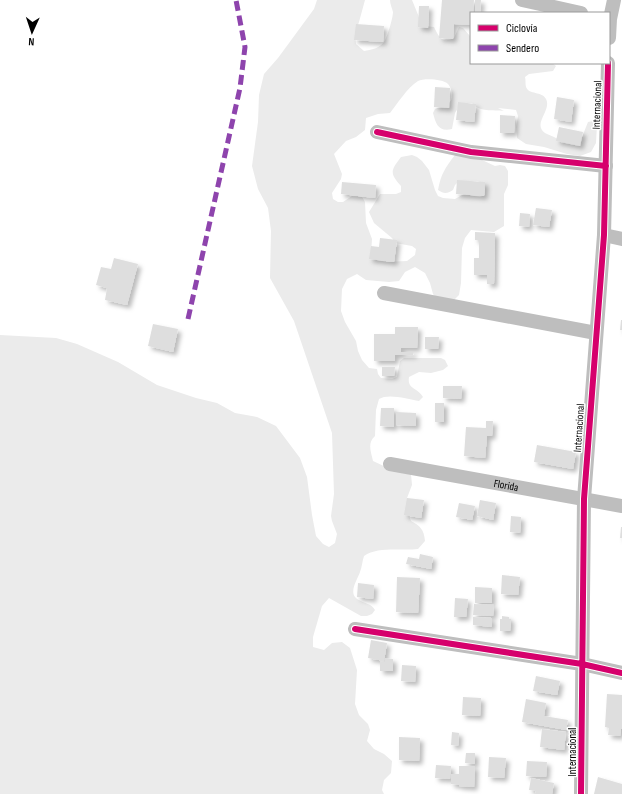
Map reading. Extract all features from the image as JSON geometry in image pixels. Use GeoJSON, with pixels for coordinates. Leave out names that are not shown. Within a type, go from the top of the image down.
{"type":"FeatureCollection","features":[{"type":"Feature","properties":{"kind":"street"},"geometry":{"type":"LineString","coordinates":[[522,0],[576,12]]}},
{"type":"Feature","properties":{"kind":"street"},"geometry":{"type":"LineString","coordinates":[[610,15],[614,0]]}},
{"type":"Feature","properties":{"kind":"street"},"geometry":{"type":"LineString","coordinates":[[610,19],[622,22]]}},
{"type":"Feature","properties":{"kind":"street","name":"Internacional"},"geometry":{"type":"LineString","coordinates":[[581,794],[584,499],[604,235],[608,64]]}},
{"type":"Feature","properties":{"kind":"street"},"geometry":{"type":"LineString","coordinates":[[377,132],[471,152],[606,166]]}},
{"type":"Feature","properties":{"kind":"street"},"geometry":{"type":"LineString","coordinates":[[604,235],[622,239]]}},
{"type":"Feature","properties":{"kind":"street"},"geometry":{"type":"LineString","coordinates":[[384,293],[596,333]]}},
{"type":"Feature","properties":{"kind":"street","name":"Florida"},"geometry":{"type":"LineString","coordinates":[[390,464],[622,506]]}},
{"type":"Feature","properties":{"kind":"street"},"geometry":{"type":"LineString","coordinates":[[355,629],[582,664],[622,673]]}},
{"type":"Feature","properties":{"kind":"shaded area"},"geometry":{"type":"Polygon","coordinates":[[[317,0],[365,0],[355,33],[356,44],[364,51],[378,47],[385,40],[393,15],[390,0],[412,0],[424,26],[434,27],[444,40],[454,38],[459,27],[463,28],[470,36],[470,64],[553,64],[556,66],[553,71],[529,74],[525,77],[526,86],[528,89],[542,95],[546,99],[547,108],[541,121],[542,129],[545,133],[556,138],[572,140],[582,137],[588,122],[593,121],[597,125],[596,143],[591,152],[580,156],[526,144],[517,138],[516,127],[518,116],[516,110],[498,108],[504,111],[486,110],[478,108],[472,103],[461,103],[455,113],[452,129],[444,129],[439,127],[435,121],[433,113],[435,109],[446,105],[451,101],[451,88],[446,82],[425,80],[418,81],[410,88],[390,113],[378,114],[366,118],[365,130],[356,137],[346,141],[334,154],[342,174],[341,179],[332,193],[333,199],[338,202],[343,202],[352,196],[362,197],[365,202],[366,223],[372,239],[371,254],[379,260],[385,262],[407,261],[415,255],[416,249],[412,246],[395,243],[392,238],[374,223],[369,212],[380,194],[396,194],[401,192],[401,186],[393,175],[393,168],[401,157],[412,155],[422,161],[429,170],[438,196],[443,198],[455,199],[464,194],[480,197],[485,195],[483,183],[477,181],[459,181],[453,190],[447,193],[438,190],[444,171],[455,155],[471,155],[495,166],[505,166],[508,171],[508,185],[504,194],[504,226],[494,232],[471,230],[465,238],[462,248],[461,283],[459,295],[451,303],[440,303],[433,294],[425,273],[415,267],[405,272],[399,281],[389,282],[366,280],[357,274],[347,279],[342,289],[341,311],[345,322],[356,341],[362,360],[369,368],[377,369],[381,378],[392,379],[397,377],[400,361],[404,358],[441,358],[445,360],[448,366],[443,370],[431,373],[419,372],[409,377],[411,386],[423,397],[419,401],[393,396],[379,399],[376,410],[375,436],[370,445],[373,461],[388,468],[411,474],[412,485],[407,498],[407,510],[411,521],[419,526],[423,531],[425,541],[418,549],[383,550],[364,556],[361,570],[353,591],[355,597],[370,605],[375,610],[372,614],[361,616],[329,598],[322,606],[313,637],[313,647],[324,650],[332,643],[342,642],[350,648],[357,670],[355,704],[359,715],[368,724],[370,730],[367,741],[374,749],[384,754],[392,761],[391,773],[384,780],[382,790],[384,794],[0,794],[0,335],[56,338],[77,344],[118,362],[157,385],[196,398],[217,403],[235,413],[257,417],[276,426],[300,458],[307,477],[316,536],[323,544],[329,547],[335,543],[337,534],[331,516],[334,494],[332,433],[294,321],[270,278],[271,231],[268,208],[258,189],[252,166],[258,122],[259,95],[264,74],[278,58],[314,9],[317,0]]]}},
{"type":"Feature","properties":{"kind":"building"},"geometry":{"type":"Polygon","coordinates":[[[442,0],[474,0],[473,12],[470,12],[470,25],[454,24],[453,39],[439,38],[442,0]]]}},
{"type":"Feature","properties":{"kind":"building"},"geometry":{"type":"Polygon","coordinates":[[[475,0],[481,0],[480,12],[475,12],[475,0]]]}},
{"type":"Feature","properties":{"kind":"building"},"geometry":{"type":"Polygon","coordinates":[[[419,6],[429,6],[428,28],[418,27],[419,6]]]}},
{"type":"Feature","properties":{"kind":"building"},"geometry":{"type":"Polygon","coordinates":[[[356,24],[384,26],[383,42],[354,40],[356,24]]]}},
{"type":"Feature","properties":{"kind":"building"},"geometry":{"type":"Polygon","coordinates":[[[435,87],[450,88],[449,108],[434,107],[435,87]]]}},
{"type":"Feature","properties":{"kind":"building"},"geometry":{"type":"Polygon","coordinates":[[[557,97],[574,100],[571,122],[554,119],[557,97]]]}},
{"type":"Feature","properties":{"kind":"building"},"geometry":{"type":"Polygon","coordinates":[[[458,102],[476,104],[474,122],[456,120],[458,102]]]}},
{"type":"Feature","properties":{"kind":"building"},"geometry":{"type":"Polygon","coordinates":[[[500,115],[515,116],[514,133],[500,133],[500,115]]]}},
{"type":"Feature","properties":{"kind":"building"},"geometry":{"type":"Polygon","coordinates":[[[559,127],[583,132],[580,146],[556,141],[559,127]]]}},
{"type":"Feature","properties":{"kind":"building"},"geometry":{"type":"Polygon","coordinates":[[[457,180],[485,182],[484,196],[456,194],[457,180]]]}},
{"type":"Feature","properties":{"kind":"building"},"geometry":{"type":"Polygon","coordinates":[[[342,182],[376,185],[375,198],[341,194],[342,182]]]}},
{"type":"Feature","properties":{"kind":"building"},"geometry":{"type":"Polygon","coordinates":[[[536,208],[552,210],[549,227],[533,225],[536,208]]]}},
{"type":"Feature","properties":{"kind":"building"},"geometry":{"type":"Polygon","coordinates":[[[520,213],[530,214],[529,227],[519,226],[520,213]]]}},
{"type":"Feature","properties":{"kind":"building"},"geometry":{"type":"Polygon","coordinates":[[[475,232],[495,233],[494,284],[487,284],[487,275],[474,275],[474,258],[479,258],[479,240],[475,240],[475,232]]]}},
{"type":"Feature","properties":{"kind":"building"},"geometry":{"type":"Polygon","coordinates":[[[380,238],[397,240],[394,262],[369,259],[371,246],[379,247],[380,238]]]}},
{"type":"Feature","properties":{"kind":"building"},"geometry":{"type":"Polygon","coordinates":[[[114,258],[138,264],[127,305],[105,300],[107,288],[96,285],[101,267],[111,269],[114,258]]]}},
{"type":"Feature","properties":{"kind":"building"},"geometry":{"type":"Polygon","coordinates":[[[621,320],[622,330],[620,330],[621,320]]]}},
{"type":"Feature","properties":{"kind":"building"},"geometry":{"type":"Polygon","coordinates":[[[153,324],[178,329],[173,352],[148,346],[153,324]]]}},
{"type":"Feature","properties":{"kind":"building"},"geometry":{"type":"Polygon","coordinates":[[[395,327],[418,327],[417,348],[401,348],[401,352],[414,352],[413,355],[395,355],[395,361],[374,361],[374,334],[395,334],[395,327]]]}},
{"type":"Feature","properties":{"kind":"building"},"geometry":{"type":"Polygon","coordinates":[[[425,337],[439,337],[438,349],[425,349],[425,337]]]}},
{"type":"Feature","properties":{"kind":"building"},"geometry":{"type":"Polygon","coordinates":[[[382,367],[395,367],[394,376],[382,376],[382,367]]]}},
{"type":"Feature","properties":{"kind":"building"},"geometry":{"type":"Polygon","coordinates":[[[443,386],[462,386],[461,399],[443,398],[443,386]]]}},
{"type":"Feature","properties":{"kind":"building"},"geometry":{"type":"Polygon","coordinates":[[[435,403],[444,403],[444,422],[435,422],[435,403]]]}},
{"type":"Feature","properties":{"kind":"building"},"geometry":{"type":"Polygon","coordinates":[[[381,408],[394,408],[394,427],[380,426],[381,408]]]}},
{"type":"Feature","properties":{"kind":"building"},"geometry":{"type":"Polygon","coordinates":[[[396,412],[416,413],[416,426],[396,425],[396,412]]]}},
{"type":"Feature","properties":{"kind":"building"},"geometry":{"type":"Polygon","coordinates":[[[486,421],[493,421],[492,436],[487,436],[485,458],[464,456],[466,427],[486,428],[486,421]]]}},
{"type":"Feature","properties":{"kind":"building"},"geometry":{"type":"Polygon","coordinates":[[[537,445],[576,452],[573,469],[534,462],[537,445]]]}},
{"type":"Feature","properties":{"kind":"building"},"geometry":{"type":"Polygon","coordinates":[[[407,498],[424,500],[421,518],[404,515],[407,498]]]}},
{"type":"Feature","properties":{"kind":"building"},"geometry":{"type":"Polygon","coordinates":[[[480,500],[496,503],[493,520],[477,516],[480,500]]]}},
{"type":"Feature","properties":{"kind":"building"},"geometry":{"type":"Polygon","coordinates":[[[459,503],[475,506],[472,520],[456,517],[459,503]]]}},
{"type":"Feature","properties":{"kind":"building"},"geometry":{"type":"Polygon","coordinates":[[[511,516],[521,517],[520,533],[510,532],[511,516]]]}},
{"type":"Feature","properties":{"kind":"building"},"geometry":{"type":"Polygon","coordinates":[[[621,527],[622,538],[620,538],[621,527]]]}},
{"type":"Feature","properties":{"kind":"building"},"geometry":{"type":"Polygon","coordinates":[[[420,554],[433,557],[431,569],[406,564],[408,557],[419,559],[420,554]]]}},
{"type":"Feature","properties":{"kind":"building"},"geometry":{"type":"Polygon","coordinates":[[[502,575],[520,577],[518,595],[501,594],[502,575]]]}},
{"type":"Feature","properties":{"kind":"building"},"geometry":{"type":"Polygon","coordinates":[[[397,577],[420,578],[418,613],[396,612],[397,577]]]}},
{"type":"Feature","properties":{"kind":"building"},"geometry":{"type":"Polygon","coordinates":[[[358,583],[374,585],[373,599],[357,597],[358,583]]]}},
{"type":"Feature","properties":{"kind":"building"},"geometry":{"type":"Polygon","coordinates":[[[475,587],[492,588],[492,603],[475,603],[475,587]]]}},
{"type":"Feature","properties":{"kind":"building"},"geometry":{"type":"Polygon","coordinates":[[[455,598],[468,599],[466,617],[454,617],[455,598]]]}},
{"type":"Feature","properties":{"kind":"building"},"geometry":{"type":"Polygon","coordinates":[[[474,604],[494,605],[493,616],[473,615],[474,604]]]}},
{"type":"Feature","properties":{"kind":"building"},"geometry":{"type":"Polygon","coordinates":[[[502,616],[509,617],[509,619],[511,619],[510,631],[500,631],[500,619],[502,619],[502,616]]]}},
{"type":"Feature","properties":{"kind":"building"},"geometry":{"type":"Polygon","coordinates":[[[473,617],[492,618],[492,627],[473,625],[473,617]]]}},
{"type":"Feature","properties":{"kind":"building"},"geometry":{"type":"Polygon","coordinates":[[[371,640],[387,643],[384,661],[368,658],[371,640]]]}},
{"type":"Feature","properties":{"kind":"building"},"geometry":{"type":"Polygon","coordinates":[[[385,658],[393,659],[393,671],[380,671],[380,661],[385,662],[385,658]]]}},
{"type":"Feature","properties":{"kind":"building"},"geometry":{"type":"Polygon","coordinates":[[[402,665],[416,666],[415,682],[401,681],[402,665]]]}},
{"type":"Feature","properties":{"kind":"building"},"geometry":{"type":"Polygon","coordinates":[[[536,676],[560,681],[557,695],[533,691],[536,676]]]}},
{"type":"Feature","properties":{"kind":"building"},"geometry":{"type":"Polygon","coordinates":[[[607,694],[622,695],[622,729],[620,736],[608,735],[609,728],[605,727],[607,694]]]}},
{"type":"Feature","properties":{"kind":"building"},"geometry":{"type":"Polygon","coordinates":[[[463,697],[481,698],[480,716],[462,715],[463,697]]]}},
{"type":"Feature","properties":{"kind":"building"},"geometry":{"type":"Polygon","coordinates":[[[526,699],[546,703],[544,716],[568,720],[566,730],[522,722],[526,699]]]}},
{"type":"Feature","properties":{"kind":"building"},"geometry":{"type":"Polygon","coordinates":[[[542,729],[566,732],[564,750],[540,747],[542,729]]]}},
{"type":"Feature","properties":{"kind":"building"},"geometry":{"type":"Polygon","coordinates":[[[452,732],[459,733],[458,746],[451,745],[452,732]]]}},
{"type":"Feature","properties":{"kind":"building"},"geometry":{"type":"Polygon","coordinates":[[[399,737],[420,738],[419,761],[399,760],[399,737]]]}},
{"type":"Feature","properties":{"kind":"building"},"geometry":{"type":"Polygon","coordinates":[[[466,753],[475,753],[475,764],[465,763],[466,753]]]}},
{"type":"Feature","properties":{"kind":"building"},"geometry":{"type":"Polygon","coordinates":[[[489,757],[506,758],[504,778],[488,777],[489,757]]]}},
{"type":"Feature","properties":{"kind":"building"},"geometry":{"type":"Polygon","coordinates":[[[527,761],[547,762],[546,777],[526,776],[527,761]]]}},
{"type":"Feature","properties":{"kind":"building"},"geometry":{"type":"Polygon","coordinates":[[[436,765],[451,766],[450,779],[435,778],[436,765]]]}},
{"type":"Feature","properties":{"kind":"building"},"geometry":{"type":"Polygon","coordinates":[[[459,766],[475,766],[474,787],[451,784],[451,774],[459,774],[459,766]]]}},
{"type":"Feature","properties":{"kind":"building"},"geometry":{"type":"Polygon","coordinates":[[[598,777],[622,784],[622,794],[594,794],[598,777]]]}},
{"type":"Feature","properties":{"kind":"building"},"geometry":{"type":"Polygon","coordinates":[[[531,778],[554,783],[552,794],[535,794],[536,791],[529,790],[531,778]]]}},
{"type":"Feature","properties":{"kind":"marked path"},"geometry":{"type":"LineString","coordinates":[[188,319],[240,88],[245,47],[236,0]]}},
{"type":"Feature","properties":{"kind":"cycle path"},"geometry":{"type":"LineString","coordinates":[[581,794],[584,499],[604,235],[608,64]]}},
{"type":"Feature","properties":{"kind":"cycle path"},"geometry":{"type":"LineString","coordinates":[[377,132],[471,152],[606,166]]}},
{"type":"Feature","properties":{"kind":"cycle path"},"geometry":{"type":"LineString","coordinates":[[355,629],[582,664],[622,673]]}}]}
